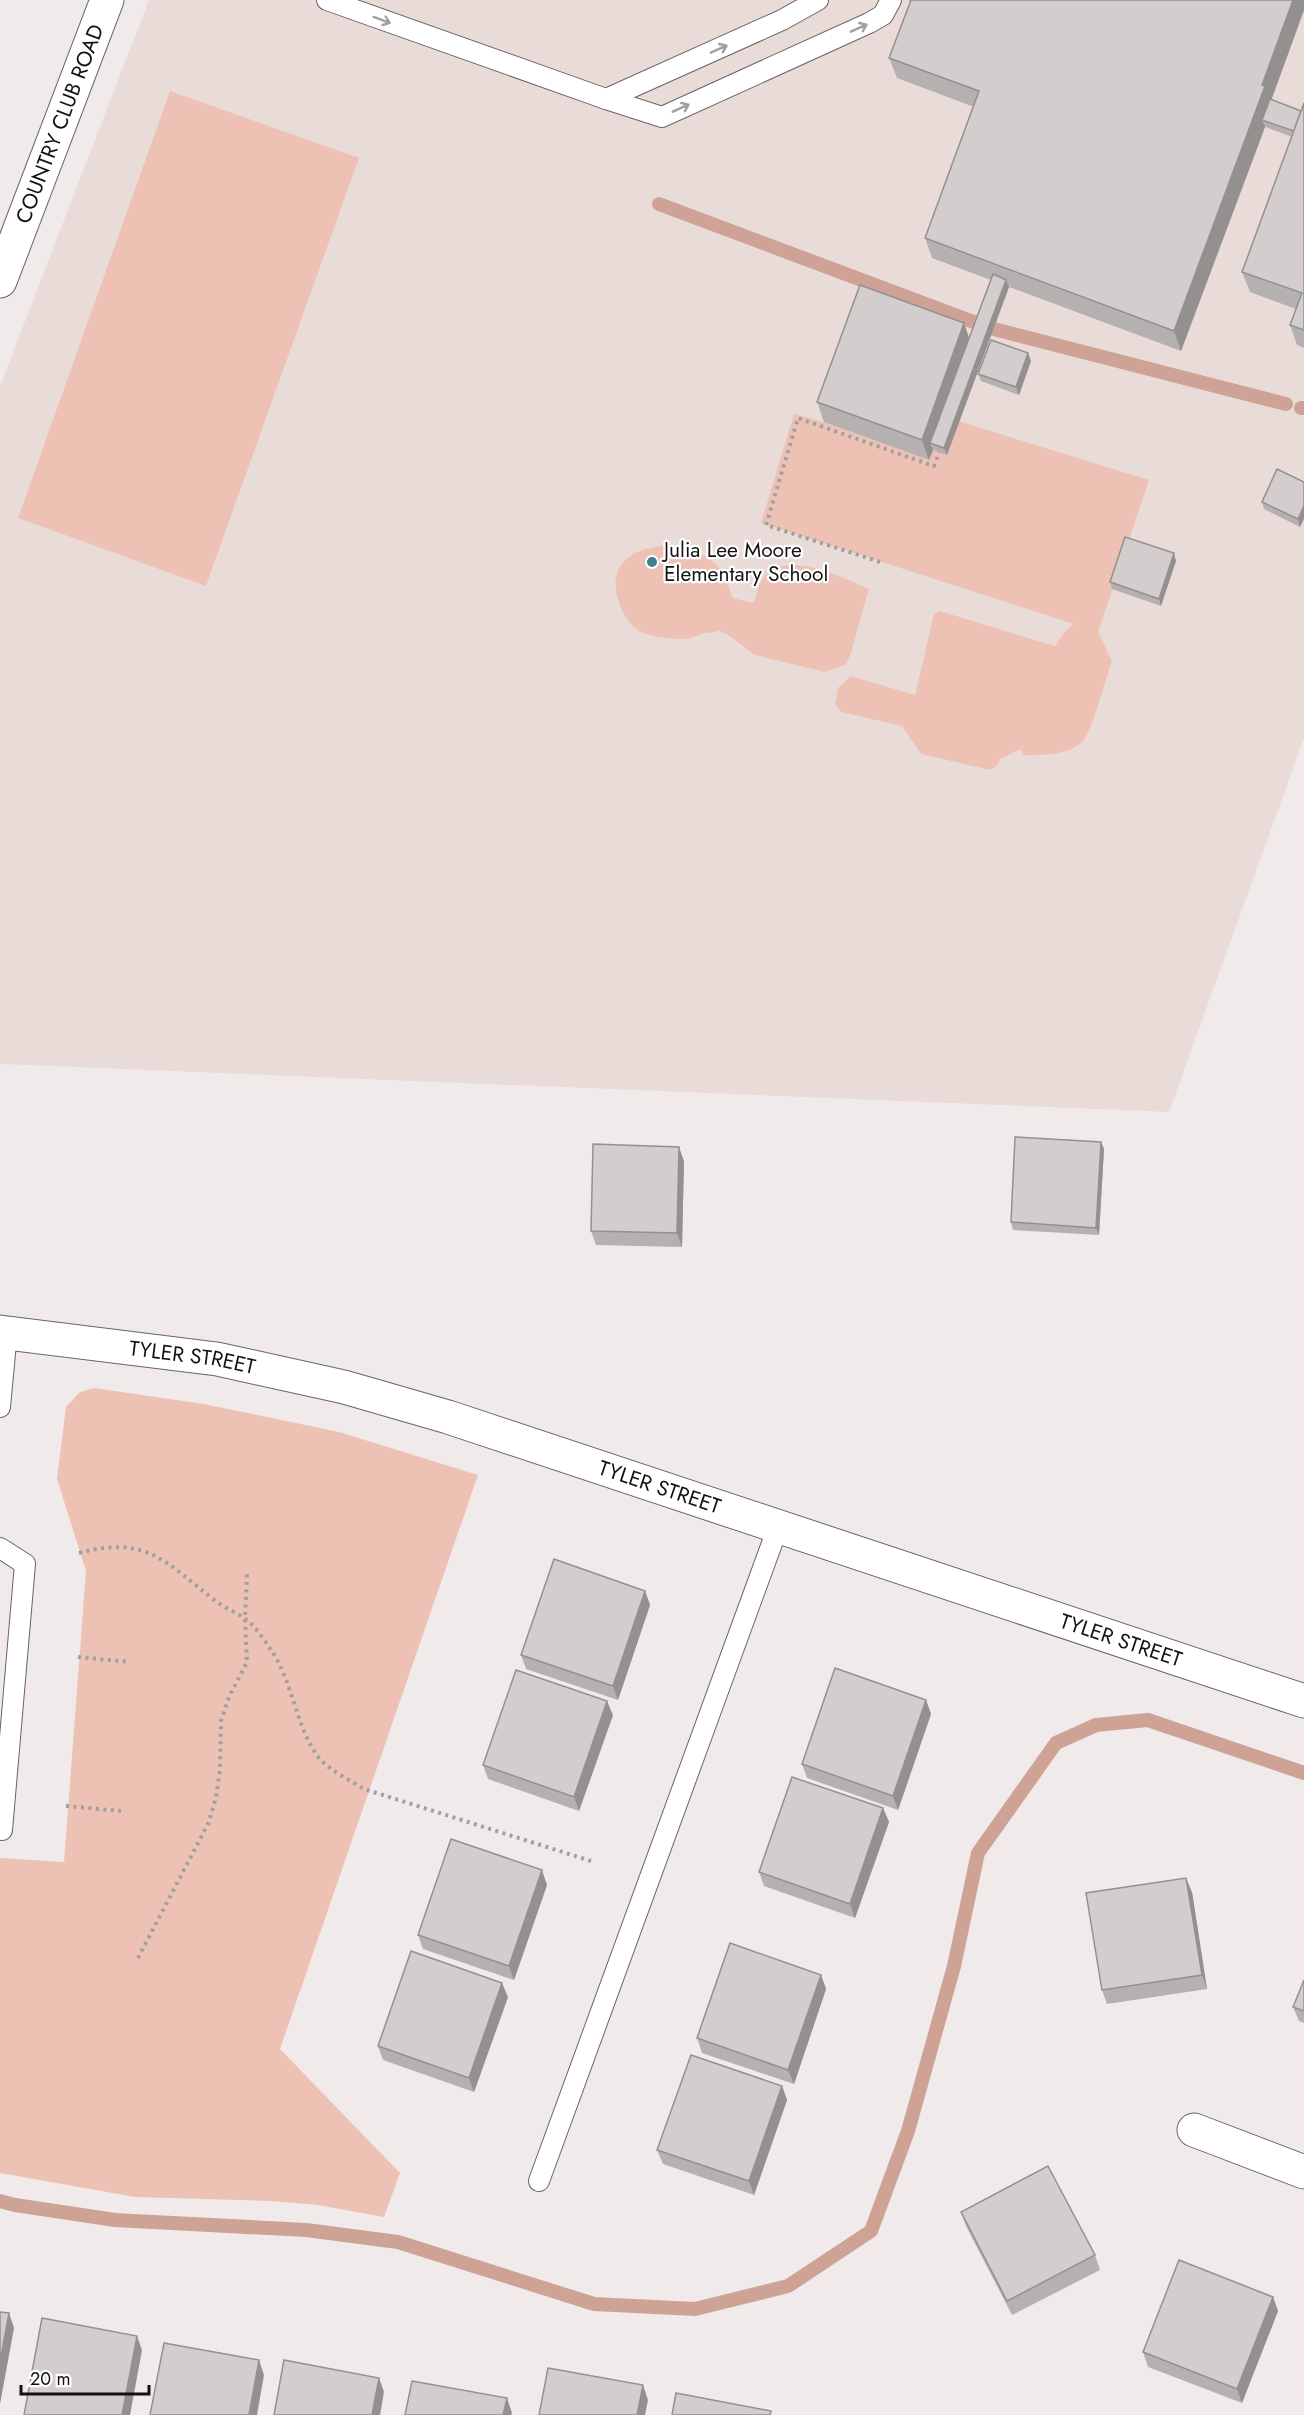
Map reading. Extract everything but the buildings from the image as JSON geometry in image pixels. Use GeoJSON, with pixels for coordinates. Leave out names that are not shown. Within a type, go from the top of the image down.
{"type":"FeatureCollection","features":[{"type":"Feature","properties":{"kind":"street","name":"COUNTRY CLUB ROAD"},"geometry":{"type":"LineString","coordinates":[[3,262],[107,0]]}},
{"type":"Feature","properties":{"kind":"street","name":"TYLER STREET"},"geometry":{"type":"LineString","coordinates":[[3,1332],[217,1359],[344,1387],[448,1417],[1304,1701]]}},
{"type":"Feature","properties":{"kind":"street"},"geometry":{"type":"LineString","coordinates":[[1194,2130],[1304,2172]]}},
{"type":"Feature","properties":{"kind":"lane"},"geometry":{"type":"LineString","coordinates":[[327,0],[662,117],[869,23],[883,15],[891,0]]}},
{"type":"Feature","properties":{"kind":"lane"},"geometry":{"type":"LineString","coordinates":[[606,99],[782,20],[818,0]]}},
{"type":"Feature","properties":{"kind":"lane"},"geometry":{"type":"LineString","coordinates":[[0,1407],[3,1332]]}},
{"type":"Feature","properties":{"kind":"lane"},"geometry":{"type":"LineString","coordinates":[[539,2181],[778,1527]]}},
{"type":"Feature","properties":{"kind":"lane"},"geometry":{"type":"LineString","coordinates":[[0,1548],[25,1564],[2,1830]]}},
{"type":"Feature","properties":{"kind":"path"},"geometry":{"type":"LineString","coordinates":[[880,562],[766,525],[798,418],[934,466],[941,447]]}},
{"type":"Feature","properties":{"kind":"path"},"geometry":{"type":"LineString","coordinates":[[79,1552],[119,1545],[158,1556],[216,1601],[246,1619],[262,1636],[275,1656],[286,1678],[310,1742],[320,1759],[344,1777],[364,1789],[591,1861]]}},
{"type":"Feature","properties":{"kind":"path"},"geometry":{"type":"LineString","coordinates":[[138,1958],[209,1822],[220,1770],[222,1721],[229,1697],[247,1662],[248,1574]]}},
{"type":"Feature","properties":{"kind":"path"},"geometry":{"type":"LineString","coordinates":[[78,1657],[130,1662]]}},
{"type":"Feature","properties":{"kind":"path"},"geometry":{"type":"LineString","coordinates":[[66,1806],[121,1811]]}},
{"type":"Feature","properties":{"kind":"shaded area","name":"Julia Lee Moore Elementary School"},"geometry":{"type":"Polygon","coordinates":[[[149,0],[1304,0],[1304,738],[1169,1112],[0,1064],[0,386],[149,0]]]}},
{"type":"Feature","properties":{"kind":"shaded area"},"geometry":{"type":"Polygon","coordinates":[[[170,91],[359,158],[206,586],[18,518],[170,91]]]}},
{"type":"Feature","properties":{"kind":"shaded area"},"geometry":{"type":"Polygon","coordinates":[[[794,414],[824,422],[929,460],[945,417],[1149,480],[1098,632],[1112,661],[1095,715],[1084,740],[1071,749],[1055,754],[1023,755],[1021,749],[1000,759],[997,766],[990,770],[921,754],[902,726],[841,712],[835,704],[838,688],[851,676],[915,695],[934,614],[940,611],[1055,646],[1065,631],[1074,624],[761,523],[794,414]]]}},
{"type":"Feature","properties":{"kind":"shaded area"},"geometry":{"type":"Polygon","coordinates":[[[667,546],[690,551],[712,560],[724,575],[733,598],[754,603],[761,581],[771,571],[783,566],[797,565],[828,572],[869,589],[850,656],[845,665],[825,672],[755,655],[727,634],[717,630],[713,633],[680,639],[651,635],[637,630],[627,620],[619,603],[616,578],[619,569],[633,554],[654,547],[667,546]]]}},
{"type":"Feature","properties":{"kind":"shaded area"},"geometry":{"type":"Polygon","coordinates":[[[94,1388],[204,1404],[339,1432],[478,1475],[280,2049],[400,2173],[384,2217],[318,2205],[270,2201],[135,2197],[0,2173],[0,1858],[64,1862],[86,1571],[57,1479],[66,1407],[80,1392],[94,1388]]]}},
{"type":"Feature","properties":{"kind":"waterway"},"geometry":{"type":"LineString","coordinates":[[659,204],[979,324]]}},
{"type":"Feature","properties":{"kind":"waterway"},"geometry":{"type":"LineString","coordinates":[[994,329],[1286,404]]}},
{"type":"Feature","properties":{"kind":"waterway"},"geometry":{"type":"LineString","coordinates":[[0,2201],[115,2220],[306,2230],[398,2242],[594,2304],[695,2309],[788,2286],[871,2231],[908,2131],[954,1966],[978,1853],[1056,1743],[1096,1725],[1148,1720],[1304,1773]]}},
{"type":"Feature","properties":{"kind":"place","name":"Julia Lee Moore Elementary School"},"geometry":{"type":"Point","coordinates":[652,562]}}]}
